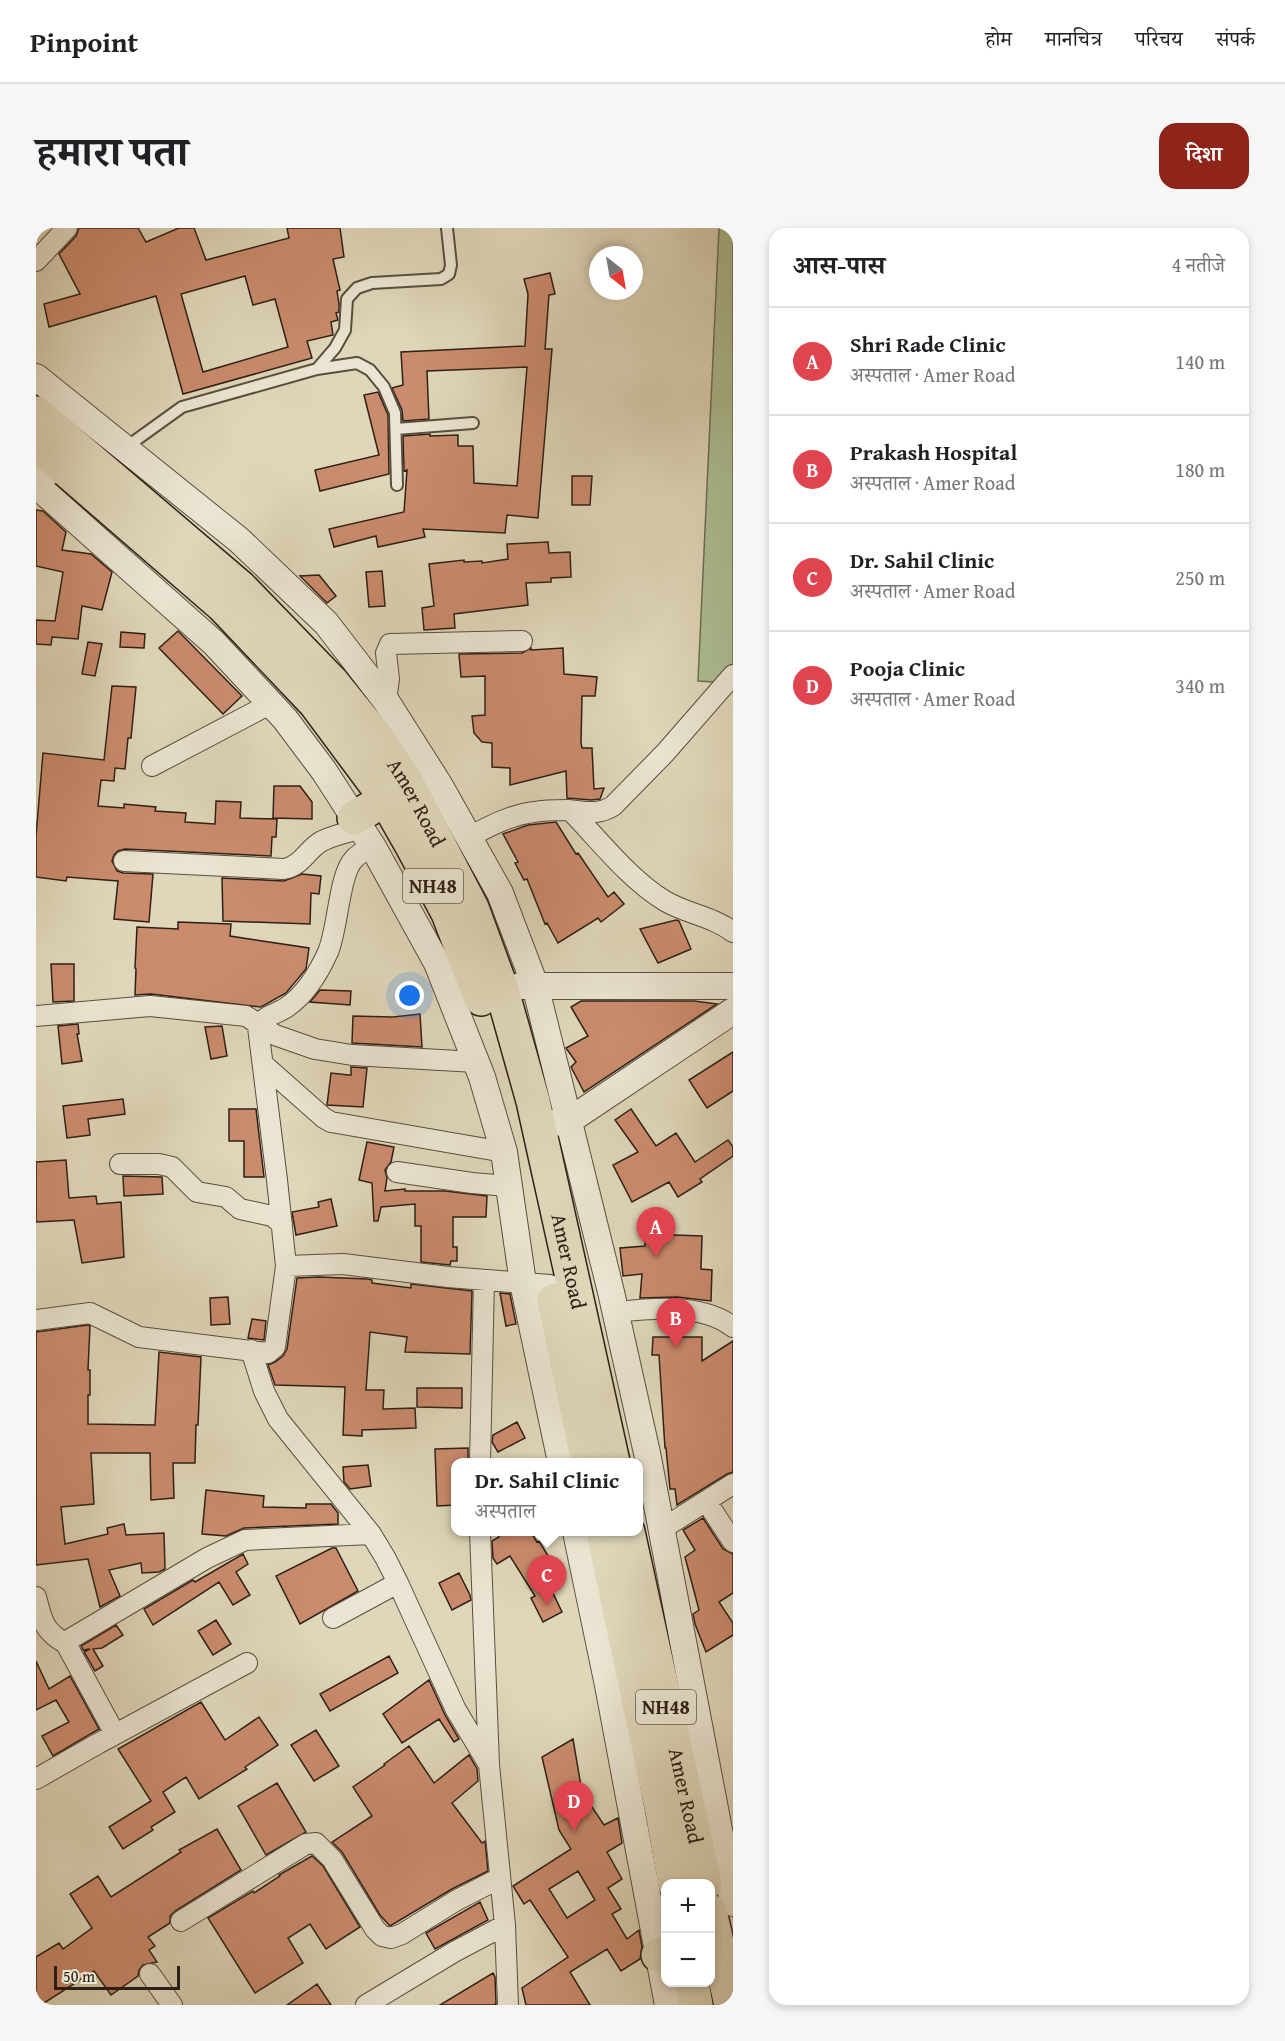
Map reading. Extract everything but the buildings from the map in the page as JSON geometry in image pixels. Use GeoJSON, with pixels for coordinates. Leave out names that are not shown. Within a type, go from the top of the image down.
{"type":"FeatureCollection","features":[{"type":"Feature","properties":{"kind":"highway","name":"Amer Road"},"geometry":{"type":"LineString","coordinates":[[36,413],[240,587],[333,683],[368,726],[407,783],[472,908],[554,1123],[612,1458]]}},
{"type":"Feature","properties":{"kind":"highway","name":"Amer Road"},"geometry":{"type":"LineString","coordinates":[[36,444],[223,606],[315,703],[386,799],[448,913],[477,988],[512,1105],[537,1284],[587,1458]]}},
{"type":"Feature","properties":{"kind":"highway"},"geometry":{"type":"LineString","coordinates":[[362,831],[386,799]]}},
{"type":"Feature","properties":{"kind":"highway","name":"Amer Road"},"geometry":{"type":"LineString","coordinates":[[604,1536],[674,1879]]}},
{"type":"Feature","properties":{"kind":"highway","name":"Amer Road"},"geometry":{"type":"LineString","coordinates":[[629,1536],[722,1896],[731,2005]]}},
{"type":"Feature","properties":{"kind":"highway"},"geometry":{"type":"LineString","coordinates":[[693,1987],[696,2005]]}},
{"type":"Feature","properties":{"kind":"street"},"geometry":{"type":"LineString","coordinates":[[36,261],[67,228]]}},
{"type":"Feature","properties":{"kind":"street"},"geometry":{"type":"LineString","coordinates":[[36,377],[91,429],[124,448],[239,540],[326,623],[386,700],[440,786],[500,893],[535,985],[554,1123],[616,1312],[662,1529],[722,1896]]}},
{"type":"Feature","properties":{"kind":"street"},"geometry":{"type":"LineString","coordinates":[[41,480],[214,643],[285,719],[324,771],[362,831],[437,963],[476,1062],[504,1152],[508,1186],[537,1284],[560,1458]]}},
{"type":"Feature","properties":{"kind":"street"},"geometry":{"type":"LineString","coordinates":[[386,700],[389,679],[386,653],[390,644],[522,641]]}},
{"type":"Feature","properties":{"kind":"street"},"geometry":{"type":"LineString","coordinates":[[469,837],[517,815],[570,810],[604,812],[613,806],[665,753],[733,675]]}},
{"type":"Feature","properties":{"kind":"street"},"geometry":{"type":"LineString","coordinates":[[152,766],[270,704]]}},
{"type":"Feature","properties":{"kind":"street"},"geometry":{"type":"LineString","coordinates":[[570,810],[652,892],[679,907],[719,922],[733,932]]}},
{"type":"Feature","properties":{"kind":"street"},"geometry":{"type":"LineString","coordinates":[[124,861],[293,868],[322,841],[362,831]]}},
{"type":"Feature","properties":{"kind":"street"},"geometry":{"type":"LineString","coordinates":[[36,1320],[90,1313],[139,1337],[268,1353],[275,1347],[286,1266],[264,1065],[257,1032],[260,1023],[291,1004],[318,972],[332,942],[348,866],[359,855],[362,831]]}},
{"type":"Feature","properties":{"kind":"street"},"geometry":{"type":"LineString","coordinates":[[501,987],[535,985],[733,986]]}},
{"type":"Feature","properties":{"kind":"street"},"geometry":{"type":"LineString","coordinates":[[36,1016],[144,1006],[246,1016],[260,1023],[275,1035],[315,1049],[351,1055],[476,1062]]}},
{"type":"Feature","properties":{"kind":"street"},"geometry":{"type":"LineString","coordinates":[[554,1123],[733,1011]]}},
{"type":"Feature","properties":{"kind":"street"},"geometry":{"type":"LineString","coordinates":[[264,1065],[331,1122],[504,1152]]}},
{"type":"Feature","properties":{"kind":"street"},"geometry":{"type":"LineString","coordinates":[[120,1164],[159,1164],[172,1167],[197,1192],[226,1197],[240,1209],[272,1216],[282,1224]]}},
{"type":"Feature","properties":{"kind":"street"},"geometry":{"type":"LineString","coordinates":[[397,1172],[472,1184],[508,1186]]}},
{"type":"Feature","properties":{"kind":"street"},"geometry":{"type":"LineString","coordinates":[[286,1266],[343,1264],[537,1284]]}},
{"type":"Feature","properties":{"kind":"street"},"geometry":{"type":"LineString","coordinates":[[480,1458],[484,1280]]}},
{"type":"Feature","properties":{"kind":"street"},"geometry":{"type":"LineString","coordinates":[[616,1312],[659,1307],[719,1317],[733,1327]]}},
{"type":"Feature","properties":{"kind":"street"},"geometry":{"type":"LineString","coordinates":[[251,1350],[264,1391],[278,1419],[371,1534],[398,1583],[456,1710],[489,1765]]}},
{"type":"Feature","properties":{"kind":"street"},"geometry":{"type":"LineString","coordinates":[[662,1529],[733,1484]]}},
{"type":"Feature","properties":{"kind":"street"},"geometry":{"type":"LineString","coordinates":[[706,1501],[733,1542]]}},
{"type":"Feature","properties":{"kind":"street"},"geometry":{"type":"LineString","coordinates":[[65,1643],[207,1558],[245,1540],[371,1534]]}},
{"type":"Feature","properties":{"kind":"street"},"geometry":{"type":"LineString","coordinates":[[480,1536],[489,1765],[505,1925],[508,2005]]}},
{"type":"Feature","properties":{"kind":"street"},"geometry":{"type":"LineString","coordinates":[[577,1536],[661,1949]]}},
{"type":"Feature","properties":{"kind":"street"},"geometry":{"type":"LineString","coordinates":[[333,1618],[398,1583]]}},
{"type":"Feature","properties":{"kind":"street"},"geometry":{"type":"LineString","coordinates":[[36,1597],[43,1622],[50,1633],[65,1643],[115,1734]]}},
{"type":"Feature","properties":{"kind":"street"},"geometry":{"type":"LineString","coordinates":[[36,1779],[247,1663]]}},
{"type":"Feature","properties":{"kind":"street"},"geometry":{"type":"LineString","coordinates":[[181,1921],[306,1844],[316,1843],[332,1859],[375,1929],[382,1936],[390,1938],[402,1934],[457,1900],[500,1878]]}},
{"type":"Feature","properties":{"kind":"street"},"geometry":{"type":"LineString","coordinates":[[366,2005],[454,1952],[505,1925]]}},
{"type":"Feature","properties":{"kind":"street"},"geometry":{"type":"LineString","coordinates":[[150,1974],[172,2005]]}},
{"type":"Feature","properties":{"kind":"street"},"geometry":{"type":"LineString","coordinates":[[666,1987],[668,2005]]}},
{"type":"Feature","properties":{"kind":"lane"},"geometry":{"type":"LineString","coordinates":[[317,369],[335,348],[345,330],[347,298],[357,288],[372,284],[441,279],[449,274],[451,265],[447,228]]}},
{"type":"Feature","properties":{"kind":"lane"},"geometry":{"type":"LineString","coordinates":[[124,448],[182,407],[317,369],[357,363],[370,370],[384,387],[395,412],[397,484]]}},
{"type":"Feature","properties":{"kind":"lane"},"geometry":{"type":"LineString","coordinates":[[396,429],[473,423]]}},
{"type":"Feature","properties":{"kind":"green space"},"geometry":{"type":"Polygon","coordinates":[[[719,228],[733,228],[733,683],[698,681],[719,228]]]}},
{"type":"Feature","properties":{"kind":"place","name":"Shri Rade Clinic"},"geometry":{"type":"Point","coordinates":[656,1257]}},
{"type":"Feature","properties":{"kind":"place","name":"Prakash Hospital"},"geometry":{"type":"Point","coordinates":[676,1348]}},
{"type":"Feature","properties":{"kind":"place","name":"Dr. Sahil Clinic"},"geometry":{"type":"Point","coordinates":[547,1605]}},
{"type":"Feature","properties":{"kind":"place","name":"Pooja Clinic"},"geometry":{"type":"Point","coordinates":[574,1831]}}]}
